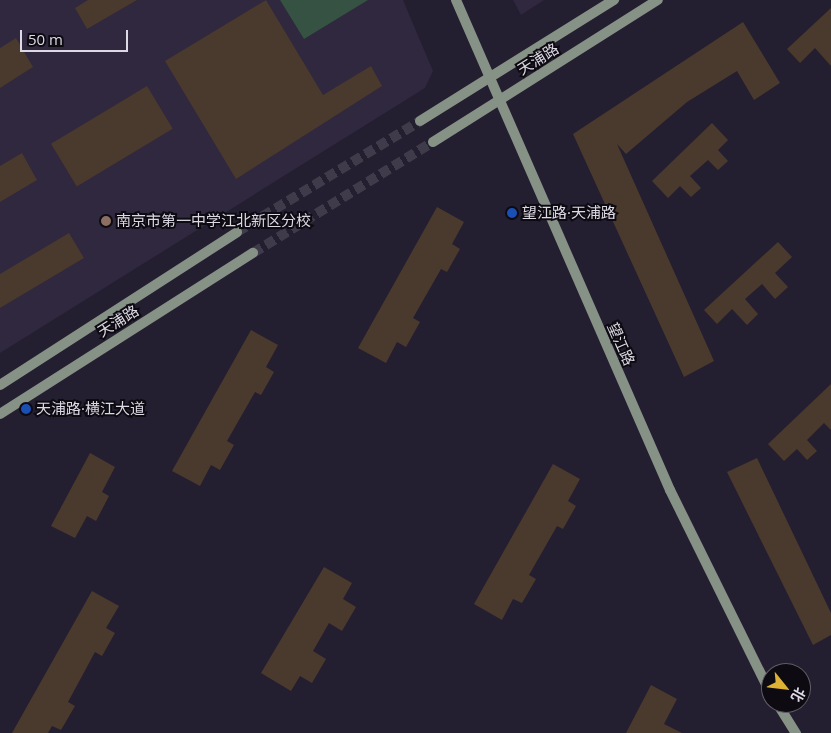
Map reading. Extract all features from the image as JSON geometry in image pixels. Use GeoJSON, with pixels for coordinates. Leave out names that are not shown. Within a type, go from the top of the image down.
{"type":"FeatureCollection","features":[{"type":"Feature","properties":{"kind":"street","name":"望江路"},"geometry":{"type":"LineString","coordinates":[[456,0],[670,490],[761,674]]}},
{"type":"Feature","properties":{"kind":"street","name":"天浦路"},"geometry":{"type":"LineString","coordinates":[[420,121],[614,0]]}},
{"type":"Feature","properties":{"kind":"street","name":"天浦路"},"geometry":{"type":"LineString","coordinates":[[433,142],[658,0]]}},
{"type":"Feature","properties":{"kind":"street","name":"天浦路"},"geometry":{"type":"LineString","coordinates":[[0,385],[238,232]]}},
{"type":"Feature","properties":{"kind":"street","name":"天浦路"},"geometry":{"type":"LineString","coordinates":[[0,414],[253,253]]}},
{"type":"Feature","properties":{"kind":"street"},"geometry":{"type":"LineString","coordinates":[[783,713],[796,733]]}},
{"type":"Feature","properties":{"kind":"shaded area","name":"南京市第一中学江北新区分校"},"geometry":{"type":"Polygon","coordinates":[[[0,0],[403,0],[433,71],[425,88],[0,353],[0,0]]]}},
{"type":"Feature","properties":{"kind":"shaded area"},"geometry":{"type":"Polygon","coordinates":[[[513,0],[544,0],[521,15],[513,0]]]}},
{"type":"Feature","properties":{"kind":"green space"},"geometry":{"type":"Polygon","coordinates":[[[280,0],[368,0],[304,39],[280,0]]]}},
{"type":"Feature","properties":{"kind":"building"},"geometry":{"type":"Polygon","coordinates":[[[88,0],[137,0],[87,29],[75,8],[88,0]]]}},
{"type":"Feature","properties":{"kind":"building"},"geometry":{"type":"Polygon","coordinates":[[[266,0],[323,95],[371,66],[382,86],[236,179],[165,61],[266,0]]]}},
{"type":"Feature","properties":{"kind":"building"},"geometry":{"type":"Polygon","coordinates":[[[831,8],[831,66],[815,48],[800,63],[787,49],[831,8]]]}},
{"type":"Feature","properties":{"kind":"building"},"geometry":{"type":"Polygon","coordinates":[[[743,22],[780,83],[754,100],[737,71],[687,102],[626,154],[617,144],[714,361],[684,377],[573,134],[743,22]]]}},
{"type":"Feature","properties":{"kind":"building"},"geometry":{"type":"Polygon","coordinates":[[[16,38],[33,67],[0,88],[0,48],[16,38]]]}},
{"type":"Feature","properties":{"kind":"building"},"geometry":{"type":"Polygon","coordinates":[[[147,86],[173,129],[77,187],[51,144],[147,86]]]}},
{"type":"Feature","properties":{"kind":"building"},"geometry":{"type":"Polygon","coordinates":[[[712,123],[728,140],[718,150],[728,161],[718,170],[708,160],[690,176],[701,188],[691,197],[680,186],[668,198],[652,181],[712,123]]]}},
{"type":"Feature","properties":{"kind":"building"},"geometry":{"type":"Polygon","coordinates":[[[22,153],[37,180],[0,202],[0,166],[22,153]]]}},
{"type":"Feature","properties":{"kind":"building"},"geometry":{"type":"Polygon","coordinates":[[[437,207],[464,222],[452,244],[460,249],[447,272],[441,269],[413,318],[420,322],[406,347],[397,342],[386,363],[358,348],[437,207]]]}},
{"type":"Feature","properties":{"kind":"building"},"geometry":{"type":"Polygon","coordinates":[[[69,233],[84,258],[0,308],[0,274],[69,233]]]}},
{"type":"Feature","properties":{"kind":"building"},"geometry":{"type":"Polygon","coordinates":[[[778,242],[792,257],[775,273],[788,287],[775,299],[762,284],[745,299],[758,314],[747,325],[732,309],[717,324],[704,310],[778,242]]]}},
{"type":"Feature","properties":{"kind":"building"},"geometry":{"type":"Polygon","coordinates":[[[251,330],[278,345],[266,367],[274,372],[261,395],[255,392],[227,441],[234,445],[220,470],[211,465],[200,486],[172,471],[251,330]]]}},
{"type":"Feature","properties":{"kind":"building"},"geometry":{"type":"Polygon","coordinates":[[[831,384],[831,430],[824,423],[807,440],[817,451],[807,460],[797,449],[784,461],[768,444],[831,384]]]}},
{"type":"Feature","properties":{"kind":"building"},"geometry":{"type":"Polygon","coordinates":[[[90,453],[115,467],[102,492],[109,496],[96,521],[87,516],[75,538],[51,526],[90,453]]]}},
{"type":"Feature","properties":{"kind":"building"},"geometry":{"type":"Polygon","coordinates":[[[757,458],[831,613],[831,635],[813,645],[727,472],[757,458]]]}},
{"type":"Feature","properties":{"kind":"building"},"geometry":{"type":"Polygon","coordinates":[[[553,464],[580,479],[568,501],[576,506],[563,529],[557,526],[529,575],[536,579],[522,603],[513,599],[502,620],[474,604],[553,464]]]}},
{"type":"Feature","properties":{"kind":"building"},"geometry":{"type":"Polygon","coordinates":[[[324,567],[352,583],[343,599],[356,607],[342,631],[329,623],[313,651],[326,659],[312,683],[300,676],[291,691],[261,673],[324,567]]]}},
{"type":"Feature","properties":{"kind":"building"},"geometry":{"type":"Polygon","coordinates":[[[92,591],[119,606],[106,628],[115,633],[102,656],[95,652],[68,702],[75,706],[61,730],[52,726],[48,733],[12,733],[92,591]]]}},
{"type":"Feature","properties":{"kind":"building"},"geometry":{"type":"Polygon","coordinates":[[[651,685],[677,699],[664,724],[682,733],[626,733],[651,685]]]}},
{"type":"Feature","properties":{"kind":"tunnel"},"geometry":{"type":"LineString","coordinates":[[237,232],[420,121]]}},
{"type":"Feature","properties":{"kind":"tunnel"},"geometry":{"type":"LineString","coordinates":[[253,253],[433,142]]}},
{"type":"Feature","properties":{"kind":"place","name":"望江路·天浦路"},"geometry":{"type":"Point","coordinates":[512,213]}},
{"type":"Feature","properties":{"kind":"place","name":"南京市第一中学江北新区分校"},"geometry":{"type":"Point","coordinates":[106,221]}},
{"type":"Feature","properties":{"kind":"place","name":"天浦路·横江大道"},"geometry":{"type":"Point","coordinates":[26,409]}}]}
